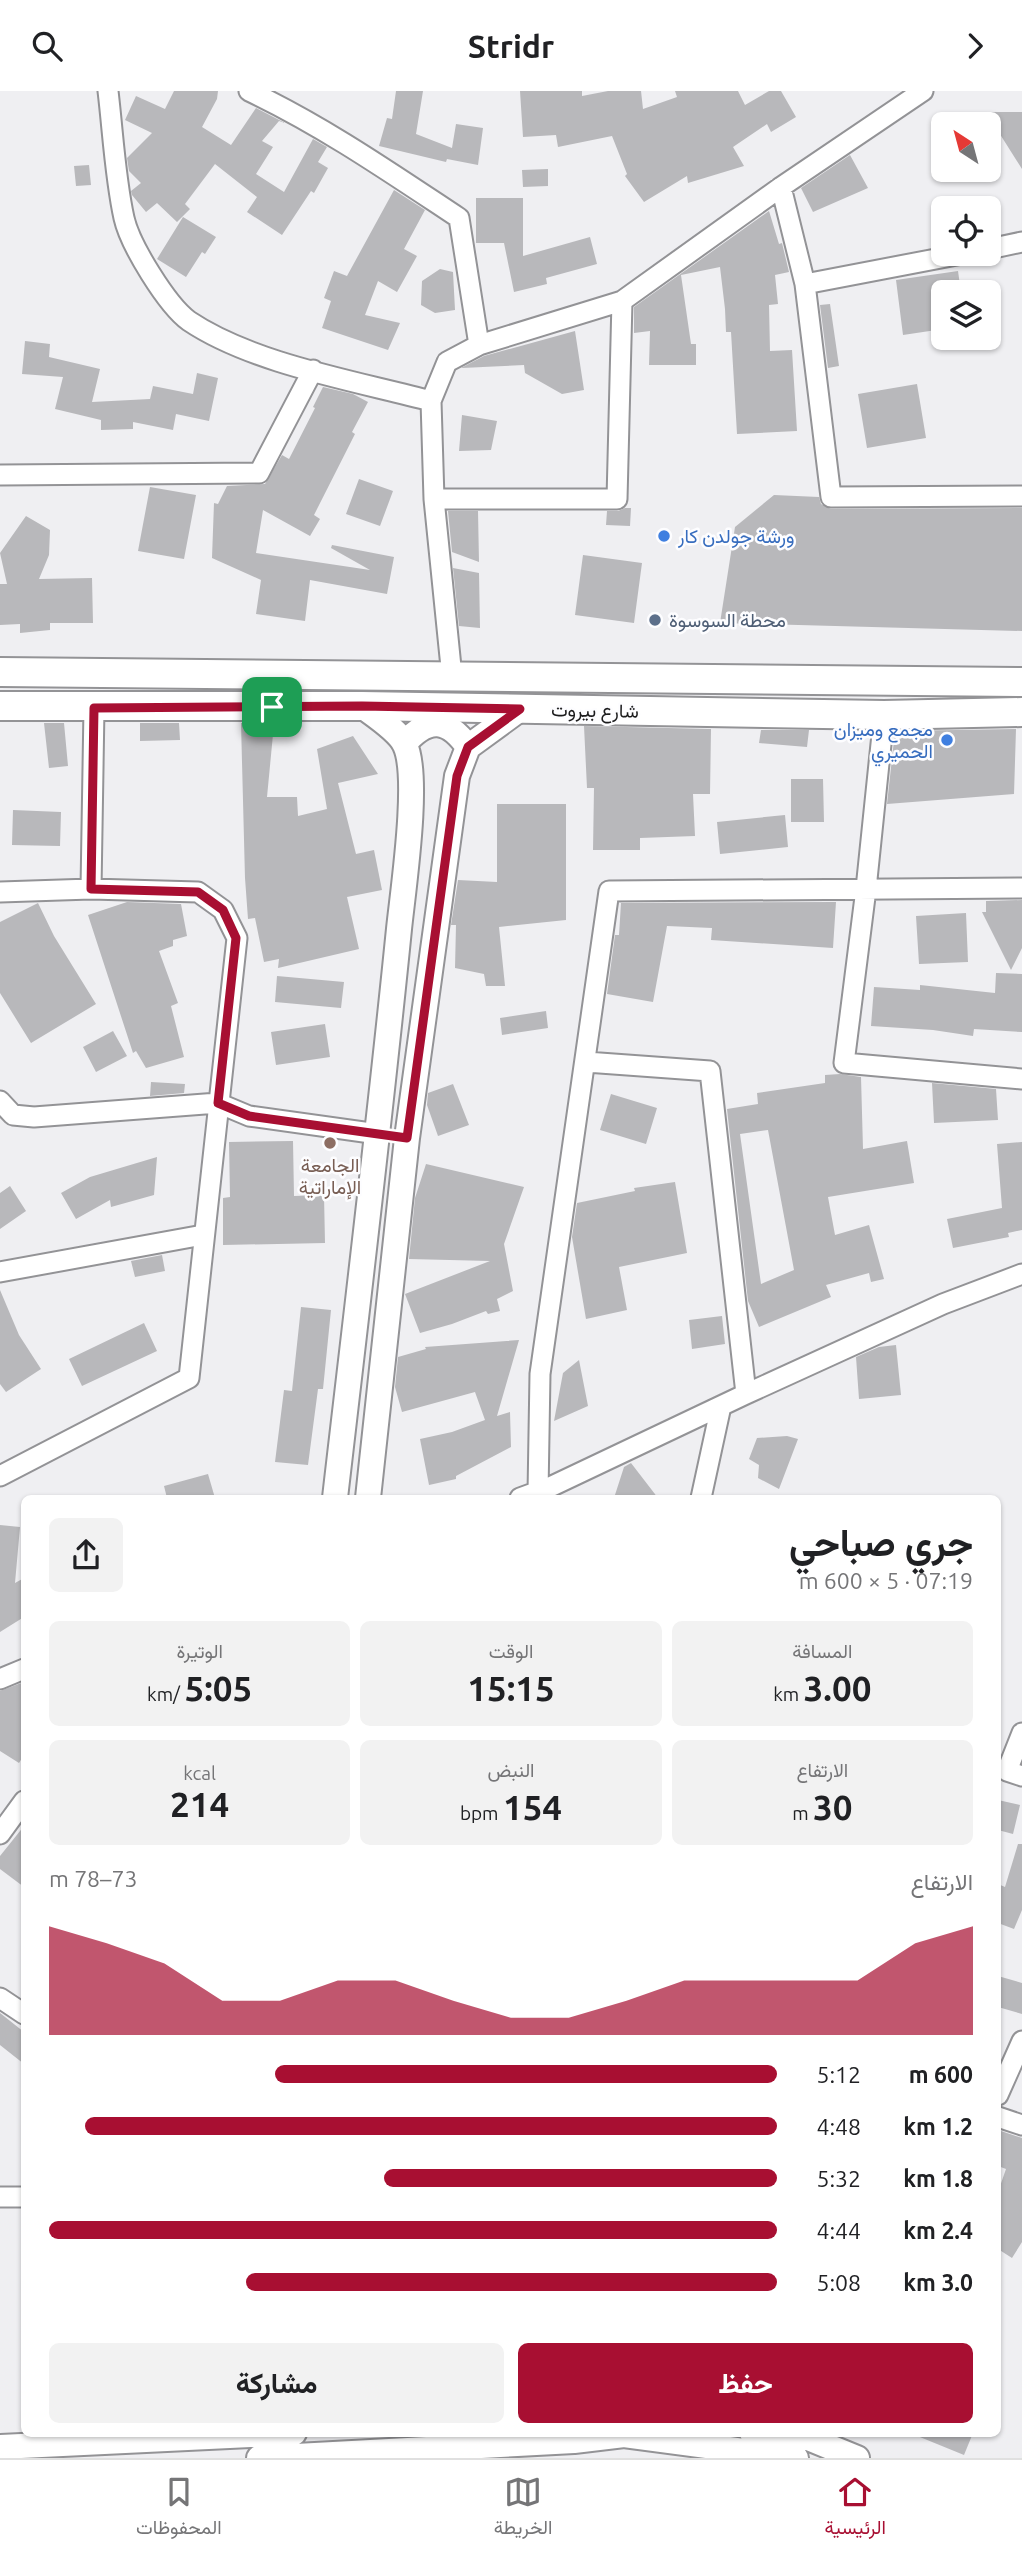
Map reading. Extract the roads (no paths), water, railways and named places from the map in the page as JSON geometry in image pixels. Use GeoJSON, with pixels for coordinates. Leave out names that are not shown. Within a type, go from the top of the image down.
{"type":"FeatureCollection","features":[{"type":"Feature","properties":{"kind":"main road","name":"شارع بيروت"},"geometry":{"type":"LineString","coordinates":[[0,672],[1022,682]]}},
{"type":"Feature","properties":{"kind":"main road","name":"شارع بيروت"},"geometry":{"type":"LineString","coordinates":[[0,706],[362,706],[884,715],[1022,712]]}},
{"type":"Feature","properties":{"kind":"street"},"geometry":{"type":"LineString","coordinates":[[108,91],[125,220],[146,269],[187,319],[234,347],[431,401]]}},
{"type":"Feature","properties":{"kind":"street"},"geometry":{"type":"LineString","coordinates":[[249,91],[369,159],[458,218],[479,345]]}},
{"type":"Feature","properties":{"kind":"street"},"geometry":{"type":"LineString","coordinates":[[452,677],[434,499],[431,401],[447,362],[479,345],[622,301],[781,187],[923,91]]}},
{"type":"Feature","properties":{"kind":"street"},"geometry":{"type":"LineString","coordinates":[[781,187],[805,284],[831,497],[1022,496]]}},
{"type":"Feature","properties":{"kind":"street"},"geometry":{"type":"LineString","coordinates":[[1001,246],[1022,242]]}},
{"type":"Feature","properties":{"kind":"street"},"geometry":{"type":"LineString","coordinates":[[805,284],[931,260]]}},
{"type":"Feature","properties":{"kind":"street"},"geometry":{"type":"LineString","coordinates":[[434,499],[617,499],[622,301]]}},
{"type":"Feature","properties":{"kind":"street"},"geometry":{"type":"LineString","coordinates":[[0,475],[259,473],[313,370]]}},
{"type":"Feature","properties":{"kind":"street"},"geometry":{"type":"LineString","coordinates":[[335,1495],[378,1134],[408,836],[411,769],[405,743],[362,706]]}},
{"type":"Feature","properties":{"kind":"street"},"geometry":{"type":"LineString","coordinates":[[91,889],[94,708]]}},
{"type":"Feature","properties":{"kind":"street"},"geometry":{"type":"LineString","coordinates":[[368,1495],[407,1138],[457,776],[468,747],[520,709]]}},
{"type":"Feature","properties":{"kind":"street"},"geometry":{"type":"LineString","coordinates":[[884,715],[844,1063],[1022,1079]]}},
{"type":"Feature","properties":{"kind":"street"},"geometry":{"type":"LineString","coordinates":[[405,743],[416,731],[435,723],[456,730],[468,747]]}},
{"type":"Feature","properties":{"kind":"street"},"geometry":{"type":"LineString","coordinates":[[1022,888],[609,891],[540,1374],[539,1494],[720,1406],[943,1304],[1022,1274]]}},
{"type":"Feature","properties":{"kind":"street"},"geometry":{"type":"LineString","coordinates":[[0,892],[91,889],[198,892],[223,910],[236,938],[189,1378],[0,1476]]}},
{"type":"Feature","properties":{"kind":"street"},"geometry":{"type":"LineString","coordinates":[[586,1062],[710,1071],[746,1394]]}},
{"type":"Feature","properties":{"kind":"street"},"geometry":{"type":"LineString","coordinates":[[0,1101],[13,1115],[34,1117],[218,1103],[249,1116],[407,1138]]}},
{"type":"Feature","properties":{"kind":"street"},"geometry":{"type":"LineString","coordinates":[[0,1272],[203,1235]]}},
{"type":"Feature","properties":{"kind":"street"},"geometry":{"type":"LineString","coordinates":[[702,1495],[720,1406]]}},
{"type":"Feature","properties":{"kind":"street"},"geometry":{"type":"LineString","coordinates":[[0,1679],[21,1670]]}},
{"type":"Feature","properties":{"kind":"street"},"geometry":{"type":"LineString","coordinates":[[1022,1733],[1007,1771],[1022,1776]]}},
{"type":"Feature","properties":{"kind":"street"},"geometry":{"type":"LineString","coordinates":[[0,1834],[21,1805]]}},
{"type":"Feature","properties":{"kind":"street"},"geometry":{"type":"LineString","coordinates":[[0,1999],[21,2012]]}},
{"type":"Feature","properties":{"kind":"street"},"geometry":{"type":"LineString","coordinates":[[1001,2088],[1022,2041]]}},
{"type":"Feature","properties":{"kind":"street"},"geometry":{"type":"LineString","coordinates":[[1001,2118],[1022,2125]]}},
{"type":"Feature","properties":{"kind":"street"},"geometry":{"type":"LineString","coordinates":[[0,2197],[21,2196]]}},
{"type":"Feature","properties":{"kind":"street"},"geometry":{"type":"LineString","coordinates":[[0,2447],[254,2437]]}},
{"type":"Feature","properties":{"kind":"street"},"geometry":{"type":"LineString","coordinates":[[258,2458],[574,2450],[617,2437]]}},
{"type":"Feature","properties":{"kind":"street"},"geometry":{"type":"LineString","coordinates":[[654,2437],[803,2447]]}},
{"type":"Feature","properties":{"kind":"street"},"geometry":{"type":"LineString","coordinates":[[767,2437],[857,2458]]}},
{"type":"Feature","properties":{"kind":"place","name":"ورشة جولدن كار"},"geometry":{"type":"Point","coordinates":[664,536]}},
{"type":"Feature","properties":{"kind":"place","name":"محطة السوسوة"},"geometry":{"type":"Point","coordinates":[655,620]}},
{"type":"Feature","properties":{"kind":"place","name":"مجمع وميزان الحميري"},"geometry":{"type":"Point","coordinates":[947,740]}},
{"type":"Feature","properties":{"kind":"place","name":"الجامعة الإماراتية"},"geometry":{"type":"Point","coordinates":[330,1143]}}]}
